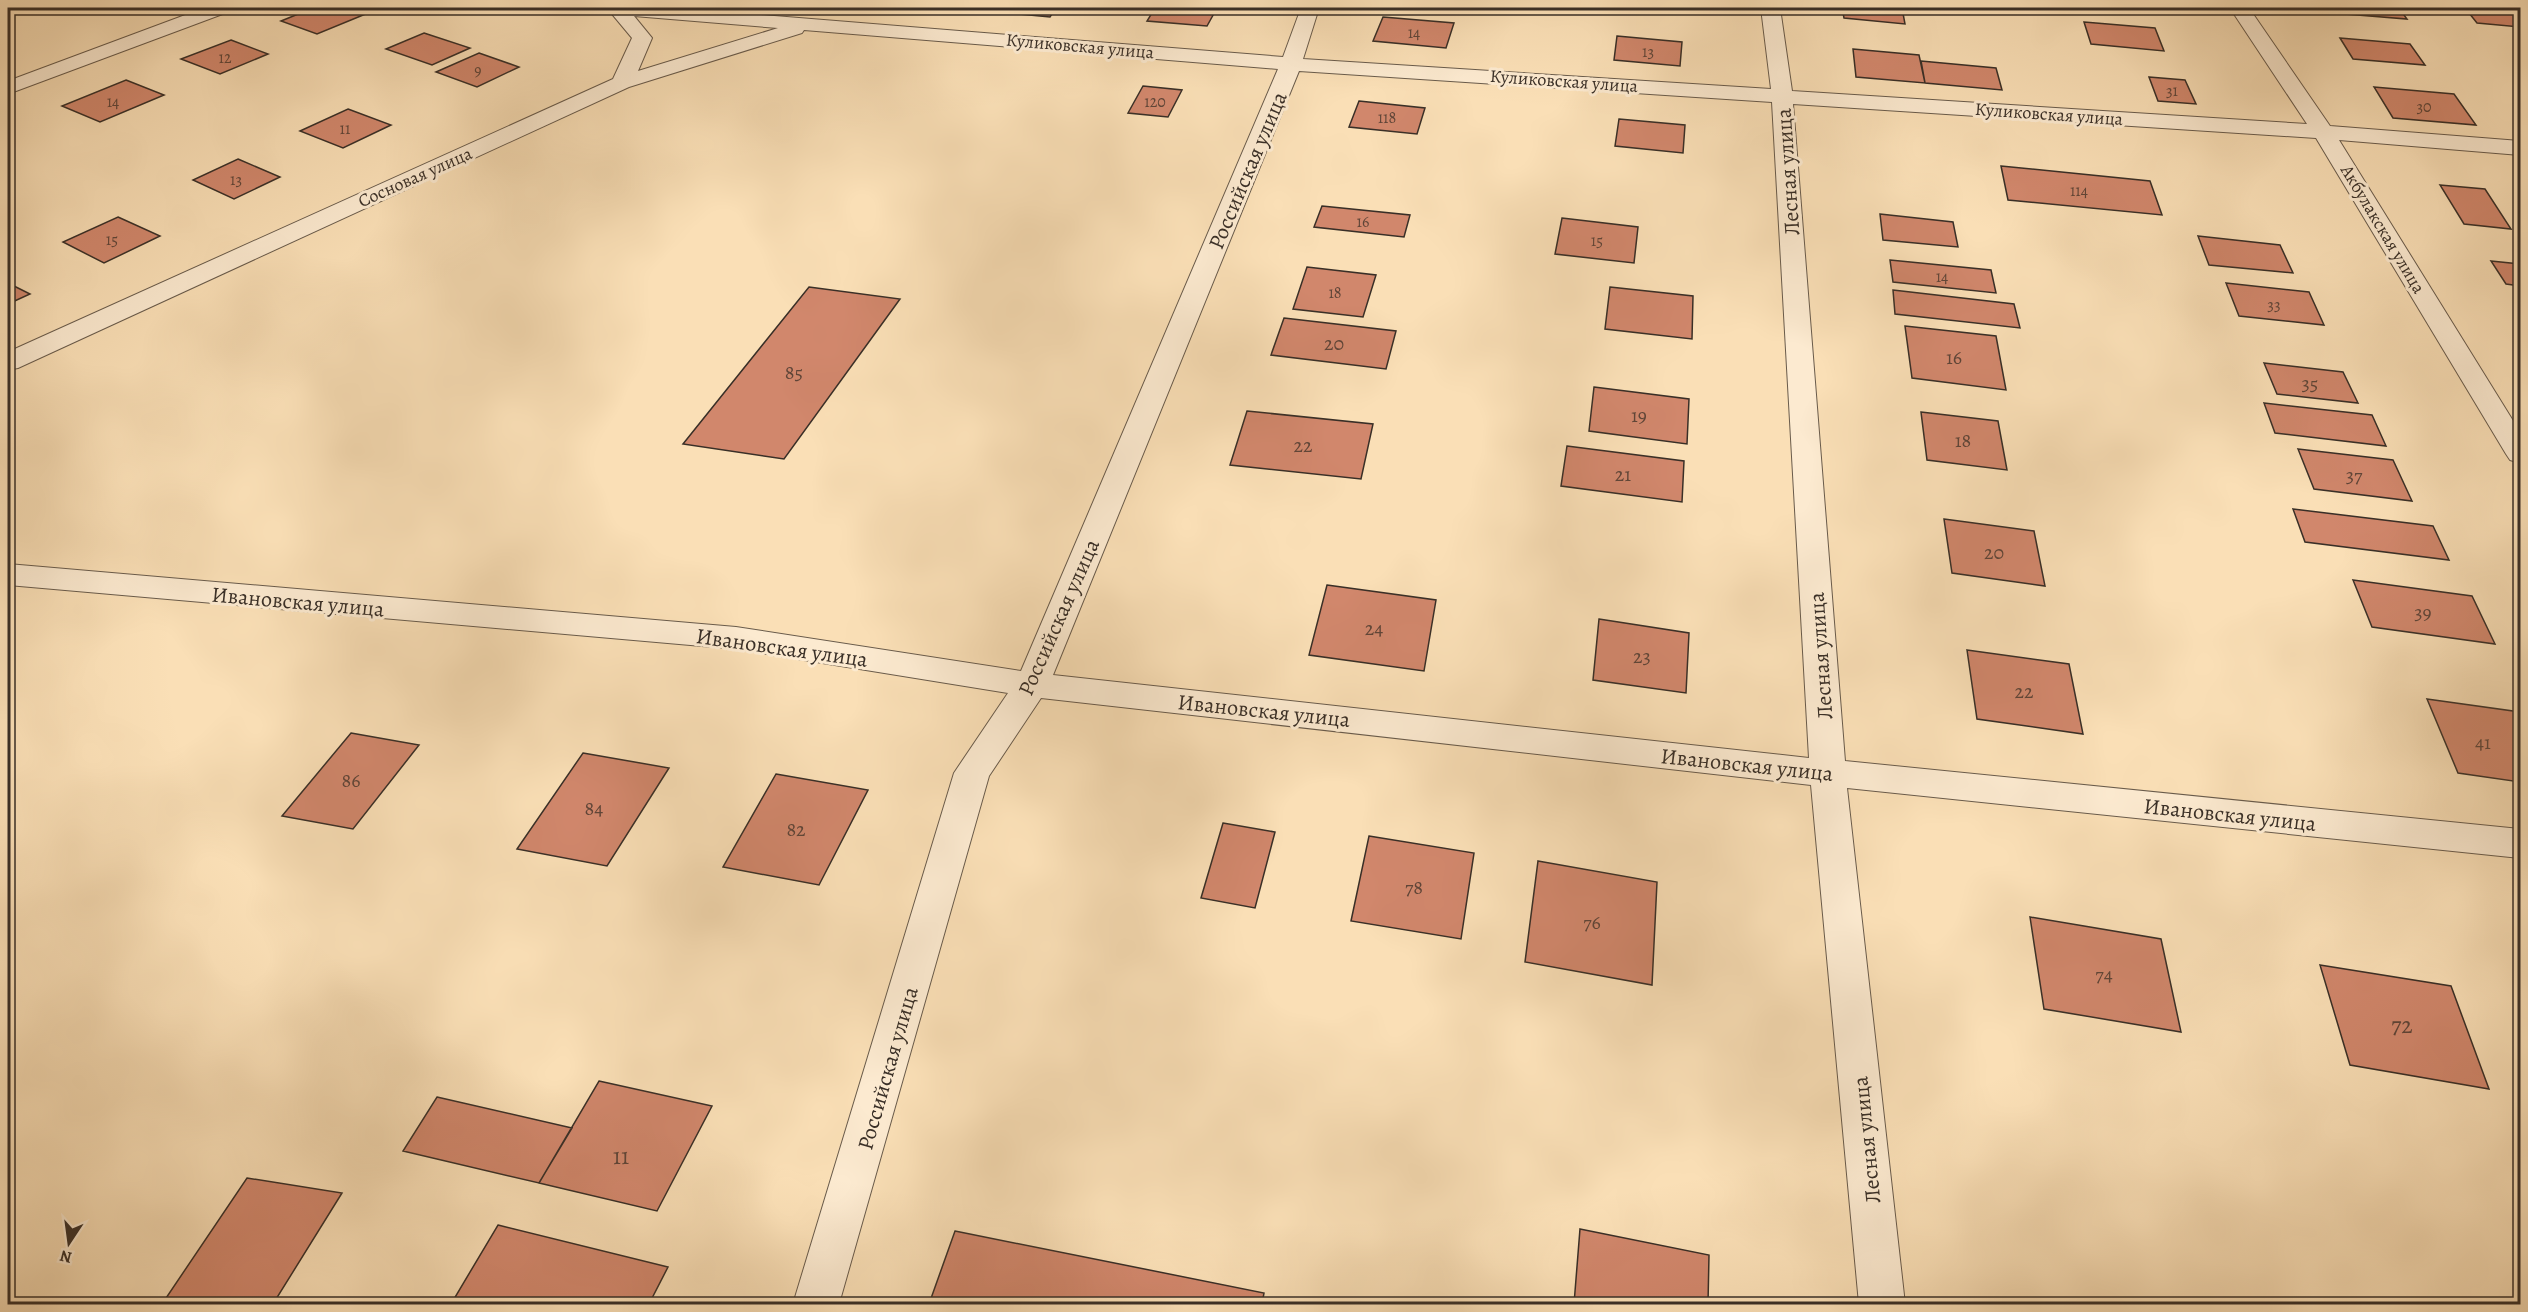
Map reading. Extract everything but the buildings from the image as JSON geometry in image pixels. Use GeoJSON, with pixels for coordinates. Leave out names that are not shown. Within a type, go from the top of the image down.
{"type":"FeatureCollection","features":[{"type":"Feature","properties":{"kind":"street"},"geometry":{"type":"LineString","coordinates":[[8,88],[221,8]]}},
{"type":"Feature","properties":{"kind":"street"},"geometry":{"type":"LineString","coordinates":[[613,8],[642,38],[622,82]]}},
{"type":"Feature","properties":{"kind":"street","name":"Куликовская улица"},"geometry":{"type":"LineString","coordinates":[[613,8],[818,15],[1291,64],[2323,132],[2520,148]]}},
{"type":"Feature","properties":{"kind":"street","name":"Российская улица"},"geometry":{"type":"LineString","coordinates":[[816,1305],[972,773],[1032,685],[1291,64],[1310,8]]}},
{"type":"Feature","properties":{"kind":"street","name":"Лесная улица"},"geometry":{"type":"LineString","coordinates":[[1771,8],[1782,96],[1828,773],[1882,1305]]}},
{"type":"Feature","properties":{"kind":"street","name":"Акбулакская улица"},"geometry":{"type":"LineString","coordinates":[[2240,8],[2323,132],[2520,454]]}},
{"type":"Feature","properties":{"kind":"street","name":"Сосновая улица"},"geometry":{"type":"LineString","coordinates":[[8,362],[622,82],[818,15]]}},
{"type":"Feature","properties":{"kind":"street","name":"Ивановская улица"},"geometry":{"type":"LineString","coordinates":[[8,575],[736,638],[1032,685],[1828,773],[2520,844]]}}]}
